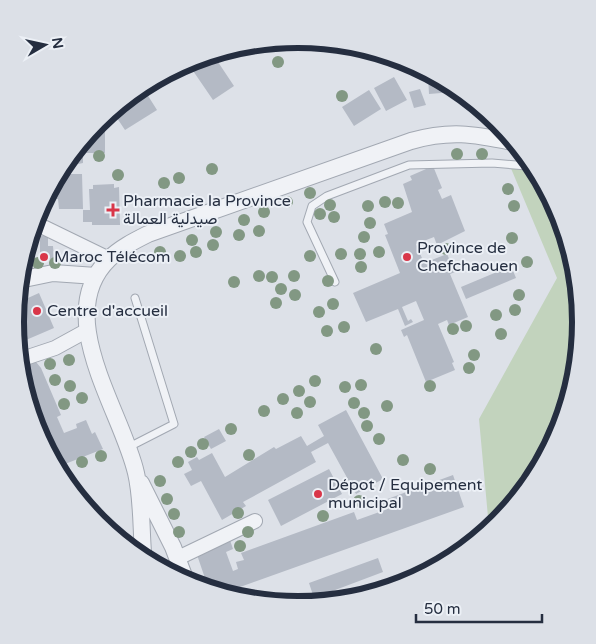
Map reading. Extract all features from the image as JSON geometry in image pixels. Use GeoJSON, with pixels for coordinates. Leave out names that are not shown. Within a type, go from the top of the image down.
{"type":"FeatureCollection","features":[{"type":"Feature","properties":{"kind":"street"},"geometry":{"type":"LineString","coordinates":[[182,570],[175,551],[137,474],[93,358],[86,331],[90,297],[96,276],[109,259],[129,244],[148,234],[411,141],[445,133],[473,135],[504,140]]}},
{"type":"Feature","properties":{"kind":"street"},"geometry":{"type":"LineString","coordinates":[[41,226],[109,259]]}},
{"type":"Feature","properties":{"kind":"street"},"geometry":{"type":"LineString","coordinates":[[27,278],[53,273],[96,276]]}},
{"type":"Feature","properties":{"kind":"street"},"geometry":{"type":"LineString","coordinates":[[26,358],[55,348],[86,331]]}},
{"type":"Feature","properties":{"kind":"street"},"geometry":{"type":"LineString","coordinates":[[137,474],[144,548]]}},
{"type":"Feature","properties":{"kind":"street"},"geometry":{"type":"LineString","coordinates":[[175,551],[255,521]]}},
{"type":"Feature","properties":{"kind":"street"},"geometry":{"type":"LineString","coordinates":[[146,550],[158,540],[175,551]]}},
{"type":"Feature","properties":{"kind":"lane"},"geometry":{"type":"LineString","coordinates":[[335,282],[307,222],[312,206],[327,196],[409,165],[492,163],[523,166]]}},
{"type":"Feature","properties":{"kind":"lane"},"geometry":{"type":"LineString","coordinates":[[128,447],[174,424],[135,298]]}},
{"type":"Feature","properties":{"kind":"green space"},"geometry":{"type":"Polygon","coordinates":[[[510,166],[525,168],[536,185],[558,234],[570,286],[572,340],[563,393],[544,443],[516,489],[488,519],[479,419],[557,278],[510,166]]]}},
{"type":"Feature","properties":{"kind":"building"},"geometry":{"type":"Polygon","coordinates":[[[217,60],[234,86],[213,100],[192,69],[217,60]]]}},
{"type":"Feature","properties":{"kind":"building"},"geometry":{"type":"Polygon","coordinates":[[[394,77],[407,100],[386,111],[374,88],[394,77]]]}},
{"type":"Feature","properties":{"kind":"building"},"geometry":{"type":"Polygon","coordinates":[[[428,81],[448,92],[429,94],[428,81]]]}},
{"type":"Feature","properties":{"kind":"building"},"geometry":{"type":"Polygon","coordinates":[[[420,89],[426,105],[414,108],[409,92],[420,89]]]}},
{"type":"Feature","properties":{"kind":"building"},"geometry":{"type":"Polygon","coordinates":[[[369,90],[381,109],[354,126],[342,107],[369,90]]]}},
{"type":"Feature","properties":{"kind":"building"},"geometry":{"type":"Polygon","coordinates":[[[147,94],[157,110],[125,130],[116,117],[147,94]]]}},
{"type":"Feature","properties":{"kind":"building"},"geometry":{"type":"Polygon","coordinates":[[[105,127],[105,153],[83,153],[83,163],[73,165],[80,155],[105,127]]]}},
{"type":"Feature","properties":{"kind":"building"},"geometry":{"type":"Polygon","coordinates":[[[433,166],[442,188],[438,190],[442,199],[451,195],[465,231],[437,245],[434,237],[416,244],[424,263],[447,254],[455,272],[450,274],[468,317],[449,325],[447,320],[438,324],[454,362],[452,363],[455,370],[426,382],[407,335],[404,337],[401,330],[424,320],[416,301],[402,307],[408,321],[411,319],[413,322],[405,326],[398,309],[366,322],[353,293],[400,273],[385,235],[388,234],[384,224],[412,212],[403,184],[412,180],[410,176],[433,166]]]}},
{"type":"Feature","properties":{"kind":"building"},"geometry":{"type":"Polygon","coordinates":[[[67,174],[82,174],[83,209],[59,209],[58,199],[53,199],[67,174]]]}},
{"type":"Feature","properties":{"kind":"building"},"geometry":{"type":"Polygon","coordinates":[[[114,184],[114,188],[119,187],[120,225],[92,225],[92,222],[83,222],[83,210],[90,210],[89,189],[93,189],[93,185],[114,184]]]}},
{"type":"Feature","properties":{"kind":"building"},"geometry":{"type":"Polygon","coordinates":[[[48,235],[48,246],[53,246],[54,259],[40,260],[40,236],[48,235]]]}},
{"type":"Feature","properties":{"kind":"building"},"geometry":{"type":"Polygon","coordinates":[[[511,266],[516,278],[466,299],[461,287],[511,266]]]}},
{"type":"Feature","properties":{"kind":"building"},"geometry":{"type":"Polygon","coordinates":[[[39,293],[54,328],[24,341],[24,304],[24,300],[39,293]]]}},
{"type":"Feature","properties":{"kind":"building"},"geometry":{"type":"Polygon","coordinates":[[[30,360],[31,364],[36,362],[41,368],[61,415],[57,417],[64,433],[77,428],[76,424],[86,420],[92,434],[95,432],[103,449],[64,465],[38,410],[27,361],[30,360]]]}},
{"type":"Feature","properties":{"kind":"building"},"geometry":{"type":"Polygon","coordinates":[[[346,410],[383,479],[356,494],[328,443],[311,452],[316,462],[243,502],[246,506],[222,520],[201,481],[191,486],[184,474],[192,470],[188,462],[197,457],[199,460],[212,453],[225,477],[274,447],[276,449],[301,436],[307,446],[324,436],[318,425],[346,410]]]}},
{"type":"Feature","properties":{"kind":"building"},"geometry":{"type":"Polygon","coordinates":[[[219,429],[226,441],[211,449],[204,437],[219,429]]]}},
{"type":"Feature","properties":{"kind":"building"},"geometry":{"type":"Polygon","coordinates":[[[329,469],[342,494],[281,526],[268,500],[329,469]]]}},
{"type":"Feature","properties":{"kind":"building"},"geometry":{"type":"Polygon","coordinates":[[[453,475],[464,507],[235,589],[206,580],[195,549],[229,537],[233,549],[226,552],[233,571],[238,569],[236,562],[244,560],[241,553],[354,512],[357,520],[385,510],[382,501],[453,475]]]}},
{"type":"Feature","properties":{"kind":"building"},"geometry":{"type":"Polygon","coordinates":[[[378,558],[383,572],[321,595],[313,596],[309,583],[378,558]]]}},
{"type":"Feature","properties":{"kind":"place","name":"Pharmacie la Province صيدلية العمالة"},"geometry":{"type":"Point","coordinates":[113,210]}},
{"type":"Feature","properties":{"kind":"place","name":"Maroc Télécom"},"geometry":{"type":"Point","coordinates":[44,257]}},
{"type":"Feature","properties":{"kind":"place","name":"Province de Chefchaouen"},"geometry":{"type":"Point","coordinates":[407,257]}},
{"type":"Feature","properties":{"kind":"place","name":"Centre d'accueil"},"geometry":{"type":"Point","coordinates":[37,311]}},
{"type":"Feature","properties":{"kind":"place","name":"Dépot / Equipement municipal"},"geometry":{"type":"Point","coordinates":[318,494]}}]}
